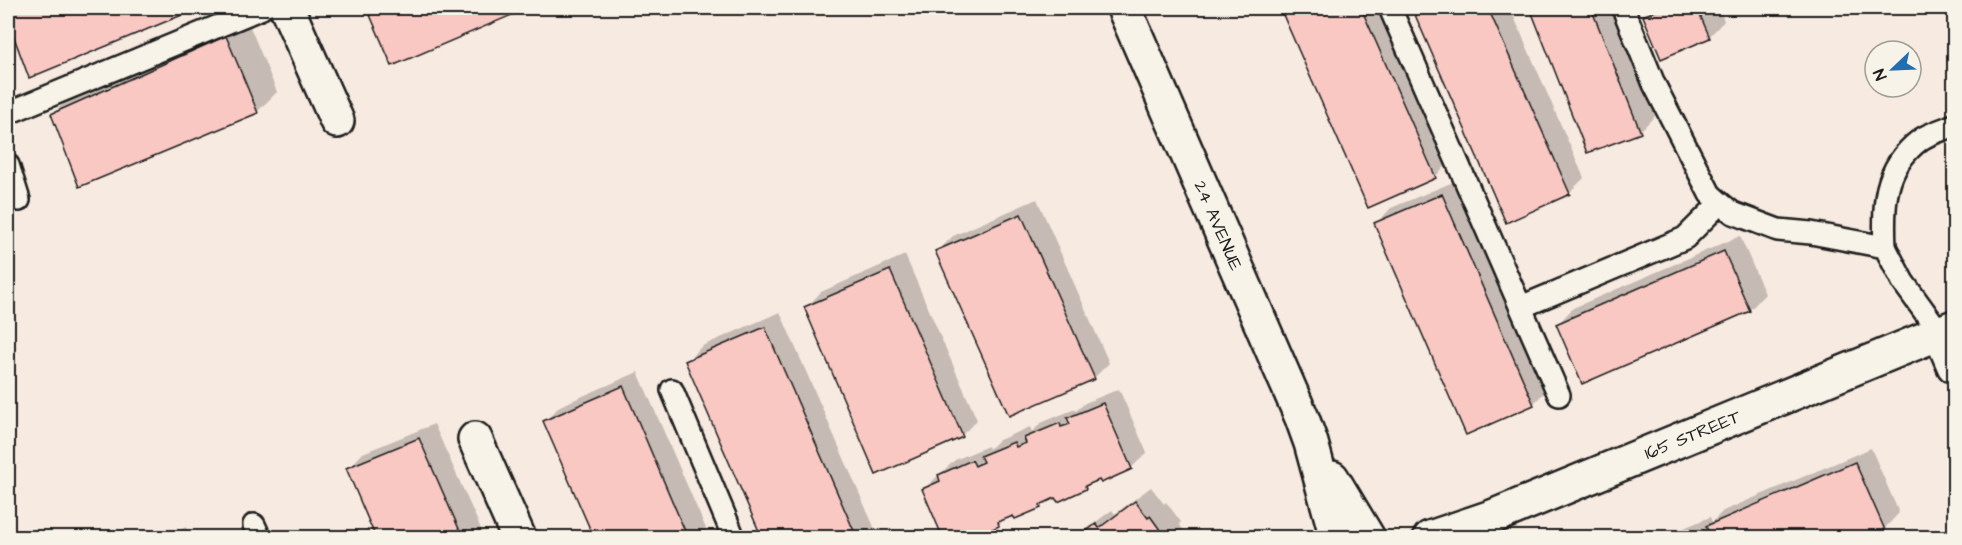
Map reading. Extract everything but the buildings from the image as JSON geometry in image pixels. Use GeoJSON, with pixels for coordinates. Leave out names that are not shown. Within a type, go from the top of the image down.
{"type":"FeatureCollection","features":[{"type":"Feature","properties":{"kind":"street"},"geometry":{"type":"LineString","coordinates":[[287,8],[337,121]]}},
{"type":"Feature","properties":{"kind":"street","name":"24 AVENUE"},"geometry":{"type":"LineString","coordinates":[[1124,8],[1302,418],[1337,537]]}},
{"type":"Feature","properties":{"kind":"street"},"geometry":{"type":"LineString","coordinates":[[1947,330],[1954,366]]}},
{"type":"Feature","properties":{"kind":"street","name":"165 STREET"},"geometry":{"type":"LineString","coordinates":[[1430,537],[1492,517],[1947,330]]}},
{"type":"Feature","properties":{"kind":"street"},"geometry":{"type":"LineString","coordinates":[[476,439],[519,537]]}},
{"type":"Feature","properties":{"kind":"street","name":"24 AVENUE"},"geometry":{"type":"LineString","coordinates":[[1311,444],[1368,537]]}},
{"type":"Feature","properties":{"kind":"lane"},"geometry":{"type":"LineString","coordinates":[[8,113],[262,8]]}},
{"type":"Feature","properties":{"kind":"lane"},"geometry":{"type":"LineString","coordinates":[[1390,8],[1559,395]]}},
{"type":"Feature","properties":{"kind":"lane"},"geometry":{"type":"LineString","coordinates":[[1623,8],[1654,84],[1710,194],[1719,203],[1733,213],[1778,230],[1811,233],[1884,247]]}},
{"type":"Feature","properties":{"kind":"lane"},"geometry":{"type":"LineString","coordinates":[[1947,330],[1903,282],[1884,247],[1883,207],[1891,178],[1901,158],[1921,140],[1954,125]]}},
{"type":"Feature","properties":{"kind":"lane"},"geometry":{"type":"LineString","coordinates":[[8,165],[19,200]]}},
{"type":"Feature","properties":{"kind":"lane"},"geometry":{"type":"LineString","coordinates":[[1521,307],[1685,237],[1719,203]]}},
{"type":"Feature","properties":{"kind":"lane"},"geometry":{"type":"LineString","coordinates":[[672,390],[735,537]]}}]}
